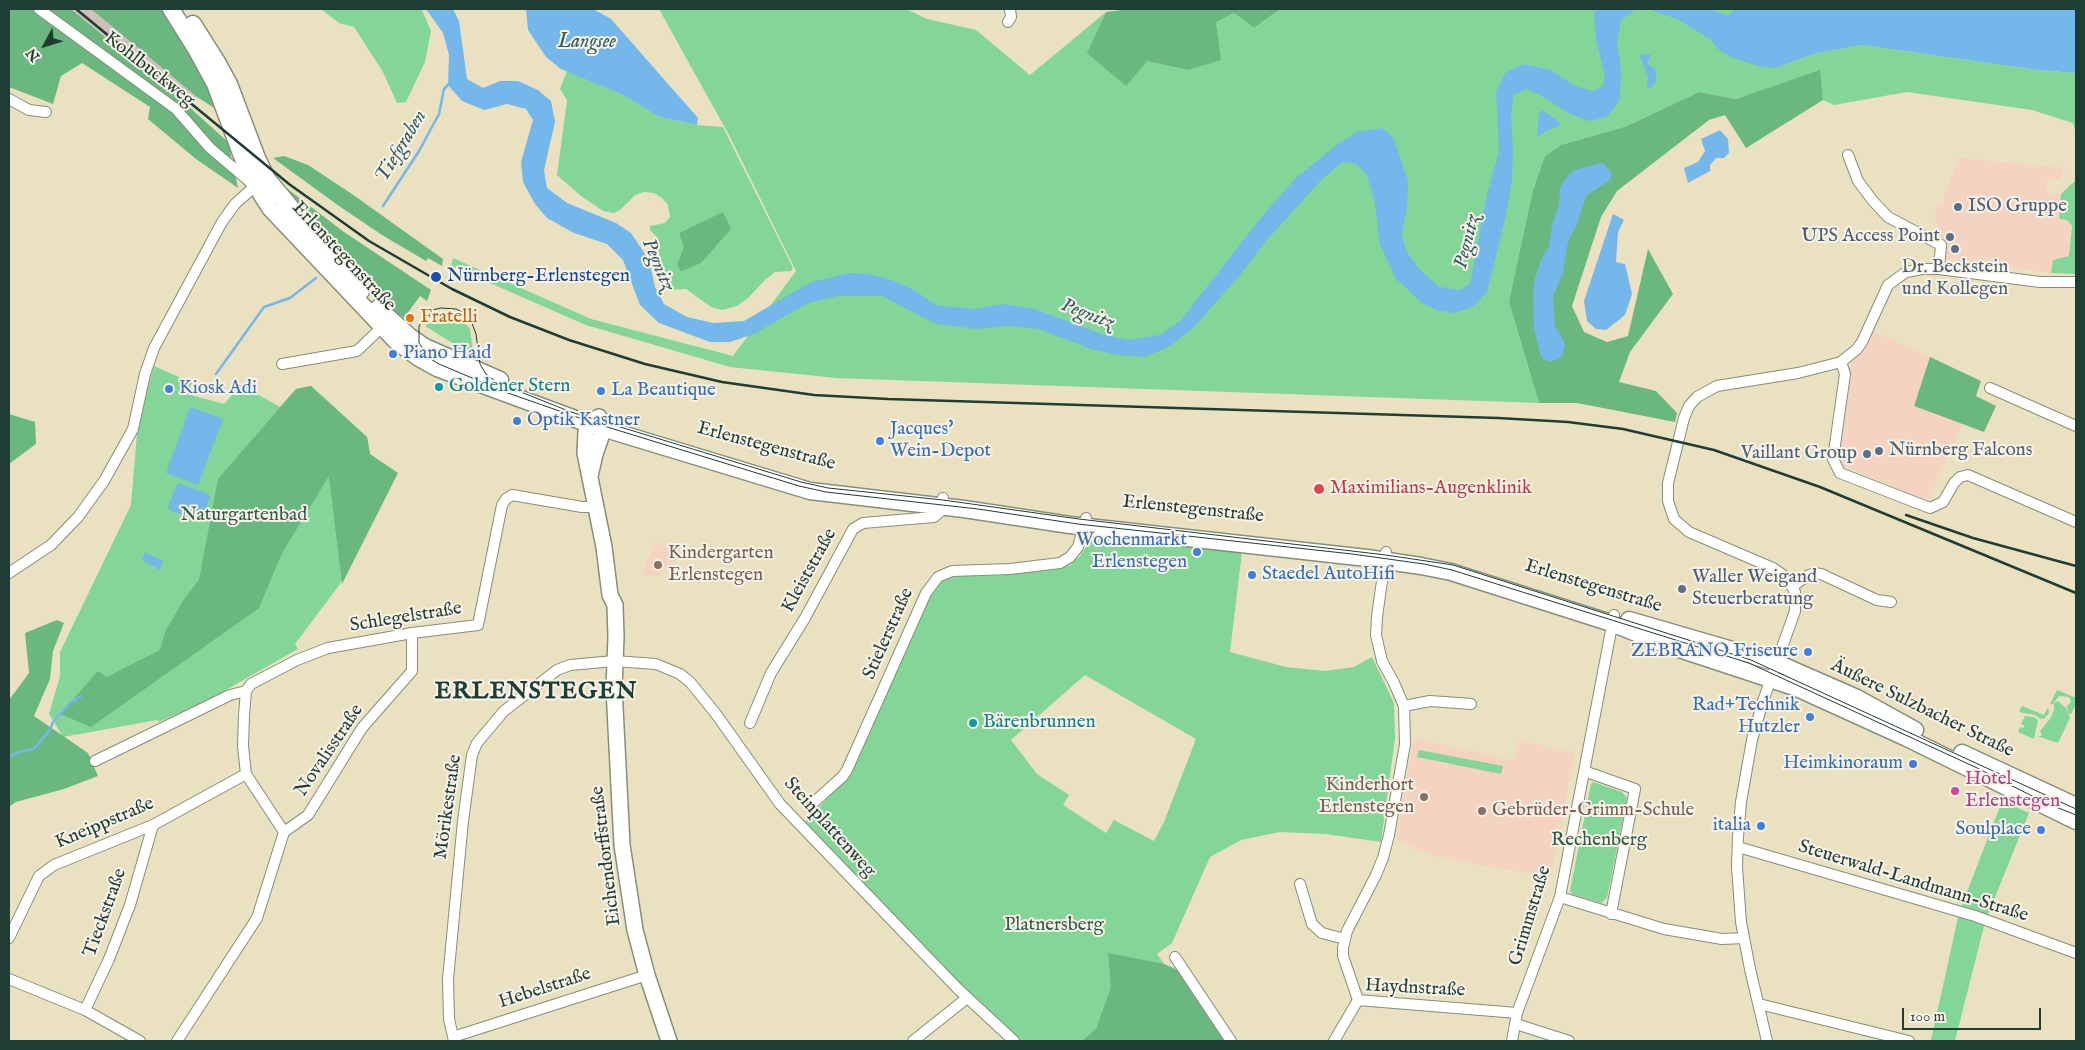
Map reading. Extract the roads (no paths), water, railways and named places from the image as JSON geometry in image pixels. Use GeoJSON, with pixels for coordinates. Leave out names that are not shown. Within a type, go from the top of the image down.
{"type":"FeatureCollection","features":[{"type":"Feature","properties":{"kind":"main road","name":"Erlenstegenstraße"},"geometry":{"type":"LineString","coordinates":[[171,9],[229,84],[257,158],[261,182],[346,282],[386,324],[431,350],[539,401],[597,423],[677,443],[804,481],[1085,522],[1386,556],[1416,556],[1456,565],[1612,619],[1777,663]]}},
{"type":"Feature","properties":{"kind":"main road","name":"Erlenstegenstraße"},"geometry":{"type":"LineString","coordinates":[[181,9],[201,46]]}},
{"type":"Feature","properties":{"kind":"main road","name":"Erlenstegenstraße"},"geometry":{"type":"LineString","coordinates":[[1612,619],[1667,645],[1771,679]]}},
{"type":"Feature","properties":{"kind":"main road","name":"Äußere Sulzbacher Straße"},"geometry":{"type":"LineString","coordinates":[[1777,663],[1844,692],[1917,732],[2076,806]]}},
{"type":"Feature","properties":{"kind":"main road","name":"Äußere Sulzbacher Straße"},"geometry":{"type":"LineString","coordinates":[[1771,679],[1814,696],[1900,735],[2076,821]]}},
{"type":"Feature","properties":{"kind":"street","name":"Kohlbuckweg"},"geometry":{"type":"LineString","coordinates":[[39,9],[176,109],[210,148],[261,182]]}},
{"type":"Feature","properties":{"kind":"street"},"geometry":{"type":"LineString","coordinates":[[1008,22],[1011,17],[1010,9]]}},
{"type":"Feature","properties":{"kind":"street"},"geometry":{"type":"LineString","coordinates":[[9,99],[29,110],[46,112]]}},
{"type":"Feature","properties":{"kind":"street"},"geometry":{"type":"LineString","coordinates":[[1848,155],[1858,181],[1888,217],[1941,246],[1939,269]]}},
{"type":"Feature","properties":{"kind":"street"},"geometry":{"type":"LineString","coordinates":[[9,573],[51,545],[78,517],[104,481],[133,429],[145,374],[154,348],[222,222],[235,204],[261,182]]}},
{"type":"Feature","properties":{"kind":"street"},"geometry":{"type":"LineString","coordinates":[[1767,1041],[1740,912],[1738,848],[1741,802],[1750,746],[1763,700],[1795,611],[1796,601],[1793,586],[1786,577],[1768,565],[1696,535],[1682,527],[1674,519],[1669,508],[1668,483],[1684,418],[1689,406],[1706,390],[1717,386],[1820,369],[1841,362],[1857,350],[1862,342],[1888,285],[1906,272],[1922,269],[1939,269],[2040,282],[2076,282]]}},
{"type":"Feature","properties":{"kind":"street"},"geometry":{"type":"LineString","coordinates":[[282,364],[357,351],[386,324]]}},
{"type":"Feature","properties":{"kind":"street"},"geometry":{"type":"LineString","coordinates":[[1841,362],[1844,374],[1833,459],[1840,473],[1930,508],[1942,502],[1960,477],[1968,475],[2076,522]]}},
{"type":"Feature","properties":{"kind":"street"},"geometry":{"type":"LineString","coordinates":[[1990,388],[2076,426]]}},
{"type":"Feature","properties":{"kind":"street","name":"Eichendorffstraße"},"geometry":{"type":"LineString","coordinates":[[597,423],[595,454],[590,476],[610,595],[607,605],[607,637],[614,661],[618,804],[622,845],[633,922],[647,975],[670,1041]]}},
{"type":"Feature","properties":{"kind":"street","name":"Schlegelstraße"},"geometry":{"type":"LineString","coordinates":[[95,762],[230,695],[246,691],[251,684],[309,654],[328,648],[412,633],[478,624],[502,505],[506,499],[512,495],[582,508],[596,507]]}},
{"type":"Feature","properties":{"kind":"street","name":"Kleiststraße"},"geometry":{"type":"LineString","coordinates":[[750,723],[771,673],[805,618],[853,530],[863,523],[934,518],[939,514],[942,502]]}},
{"type":"Feature","properties":{"kind":"street","name":"Stielerstraße"},"geometry":{"type":"LineString","coordinates":[[811,805],[843,776],[847,770],[926,593],[938,577],[952,571],[1010,569],[1060,562],[1070,557],[1076,551],[1085,522]]}},
{"type":"Feature","properties":{"kind":"street"},"geometry":{"type":"LineString","coordinates":[[1358,1000],[1344,956],[1345,939],[1376,875],[1387,844],[1405,744],[1404,706],[1397,688],[1382,661],[1377,644],[1377,617],[1386,556]]}},
{"type":"Feature","properties":{"kind":"street"},"geometry":{"type":"LineString","coordinates":[[1793,586],[1806,576],[1814,573],[1822,574],[1877,600],[1891,602]]}},
{"type":"Feature","properties":{"kind":"street","name":"Grimmstraße"},"geometry":{"type":"LineString","coordinates":[[1512,1041],[1517,1013],[1560,897],[1612,619]]}},
{"type":"Feature","properties":{"kind":"street","name":"Novalisstraße"},"geometry":{"type":"LineString","coordinates":[[284,832],[308,815],[362,728],[412,672],[412,633]]}},
{"type":"Feature","properties":{"kind":"street","name":"Steinplattenweg"},"geometry":{"type":"LineString","coordinates":[[614,661],[656,664],[680,674],[690,682],[716,714],[780,804],[876,906],[967,998],[1014,1041]]}},
{"type":"Feature","properties":{"kind":"street","name":"Mörikestraße"},"geometry":{"type":"LineString","coordinates":[[453,1039],[448,1001],[448,980],[463,820],[472,755],[476,743],[504,711],[545,677],[570,665],[614,661]]}},
{"type":"Feature","properties":{"kind":"street"},"geometry":{"type":"LineString","coordinates":[[177,1041],[257,918],[284,832],[246,774],[243,746],[246,691]]}},
{"type":"Feature","properties":{"kind":"street"},"geometry":{"type":"LineString","coordinates":[[1404,706],[1430,701],[1471,704]]}},
{"type":"Feature","properties":{"kind":"street"},"geometry":{"type":"LineString","coordinates":[[1584,771],[1635,789],[1611,914]]}},
{"type":"Feature","properties":{"kind":"street","name":"Kneippstraße"},"geometry":{"type":"LineString","coordinates":[[9,938],[39,876],[54,865],[153,825],[246,774]]}},
{"type":"Feature","properties":{"kind":"street","name":"Tieckstraße"},"geometry":{"type":"LineString","coordinates":[[85,1010],[109,959],[130,905],[153,825]]}},
{"type":"Feature","properties":{"kind":"street","name":"Steuerwald-Landmann-Straße"},"geometry":{"type":"LineString","coordinates":[[1738,848],[1975,916],[2076,953]]}},
{"type":"Feature","properties":{"kind":"street"},"geometry":{"type":"LineString","coordinates":[[1300,884],[1312,924],[1322,933],[1345,939]]}},
{"type":"Feature","properties":{"kind":"street"},"geometry":{"type":"LineString","coordinates":[[1560,897],[1611,914],[1673,930],[1722,939],[1744,938]]}},
{"type":"Feature","properties":{"kind":"street"},"geometry":{"type":"LineString","coordinates":[[1175,956],[1231,1041]]}},
{"type":"Feature","properties":{"kind":"street","name":"Hebelstraße"},"geometry":{"type":"LineString","coordinates":[[453,1039],[647,975]]}},
{"type":"Feature","properties":{"kind":"street"},"geometry":{"type":"LineString","coordinates":[[9,980],[85,1010],[140,1041]]}},
{"type":"Feature","properties":{"kind":"street"},"geometry":{"type":"LineString","coordinates":[[913,1041],[967,998]]}},
{"type":"Feature","properties":{"kind":"street","name":"Haydnstraße"},"geometry":{"type":"LineString","coordinates":[[1334,1041],[1358,1000],[1517,1013]]}},
{"type":"Feature","properties":{"kind":"street"},"geometry":{"type":"LineString","coordinates":[[1759,1004],[1908,1041]]}},
{"type":"Feature","properties":{"kind":"street"},"geometry":{"type":"LineString","coordinates":[[1516,1024],[1569,1041]]}},
{"type":"Feature","properties":{"kind":"water"},"geometry":{"type":"Polygon","coordinates":[[[426,9],[453,9],[459,21],[467,79],[483,88],[500,81],[518,81],[538,90],[551,101],[555,122],[544,170],[547,188],[567,203],[616,223],[631,233],[649,260],[655,287],[664,304],[687,317],[713,323],[744,321],[811,282],[850,273],[868,274],[892,280],[914,290],[936,305],[972,309],[1003,304],[1035,309],[1101,334],[1128,340],[1160,335],[1181,320],[1263,215],[1296,178],[1356,132],[1382,128],[1393,137],[1408,181],[1407,207],[1402,234],[1406,251],[1421,271],[1440,287],[1460,290],[1470,284],[1487,194],[1499,150],[1496,92],[1505,73],[1523,64],[1551,70],[1574,86],[1593,91],[1603,86],[1605,76],[1596,39],[1594,14],[1597,9],[1646,9],[1635,10],[1621,20],[1617,41],[1621,70],[1620,100],[1607,117],[1589,121],[1568,113],[1542,96],[1527,89],[1514,94],[1511,113],[1512,180],[1506,215],[1487,292],[1473,307],[1454,313],[1436,310],[1421,302],[1396,279],[1380,245],[1374,199],[1367,175],[1356,164],[1343,162],[1322,179],[1266,241],[1240,275],[1193,328],[1169,347],[1144,357],[1117,355],[1094,350],[1038,329],[1009,326],[976,329],[936,324],[882,296],[838,296],[808,303],[754,334],[730,342],[710,342],[659,323],[640,305],[623,260],[607,244],[574,233],[547,218],[535,204],[523,182],[521,162],[533,120],[526,109],[507,104],[484,110],[462,101],[448,85],[449,55],[443,33],[426,9]]]}},
{"type":"Feature","properties":{"kind":"water","name":"Langsee"},"geometry":{"type":"Polygon","coordinates":[[[526,9],[593,9],[611,19],[698,118],[697,125],[659,117],[623,95],[561,69],[546,57],[528,30],[526,9]]]}},
{"type":"Feature","properties":{"kind":"water"},"geometry":{"type":"Polygon","coordinates":[[[1647,9],[1710,9],[1728,16],[1734,9],[2076,9],[2076,73],[2037,70],[1862,45],[1817,53],[1776,68],[1757,66],[1733,58],[1719,50],[1710,39],[1677,19],[1647,9]]]}},
{"type":"Feature","properties":{"kind":"water"},"geometry":{"type":"Polygon","coordinates":[[[1642,54],[1651,55],[1647,64],[1654,68],[1656,72],[1656,81],[1651,88],[1647,87],[1648,77],[1640,56],[1642,54]]]}},
{"type":"Feature","properties":{"kind":"water"},"geometry":{"type":"Polygon","coordinates":[[[1543,110],[1559,122],[1559,126],[1537,137],[1539,113],[1543,110]]]}},
{"type":"Feature","properties":{"kind":"water"},"geometry":{"type":"Polygon","coordinates":[[[1720,130],[1728,139],[1729,153],[1724,158],[1716,158],[1710,165],[1710,171],[1688,183],[1684,168],[1698,162],[1705,151],[1701,139],[1720,130]]]}},
{"type":"Feature","properties":{"kind":"water"},"geometry":{"type":"Polygon","coordinates":[[[1603,163],[1612,174],[1610,180],[1586,196],[1577,224],[1568,241],[1563,272],[1553,297],[1555,326],[1564,341],[1565,347],[1561,358],[1550,362],[1543,359],[1540,353],[1534,328],[1533,293],[1535,278],[1541,260],[1549,246],[1552,225],[1559,205],[1560,187],[1569,174],[1578,169],[1603,163]]]}},
{"type":"Feature","properties":{"kind":"water"},"geometry":{"type":"Polygon","coordinates":[[[1613,214],[1624,220],[1618,232],[1616,262],[1625,264],[1632,294],[1625,315],[1606,330],[1596,329],[1587,321],[1584,301],[1613,214]]]}},
{"type":"Feature","properties":{"kind":"water"},"geometry":{"type":"Polygon","coordinates":[[[190,407],[223,419],[198,485],[166,473],[190,407]]]}},
{"type":"Feature","properties":{"kind":"water"},"geometry":{"type":"Polygon","coordinates":[[[179,483],[208,494],[210,497],[202,519],[199,521],[169,510],[168,507],[179,483]]]}},
{"type":"Feature","properties":{"kind":"water"},"geometry":{"type":"Polygon","coordinates":[[[145,552],[163,561],[160,570],[142,560],[145,552]]]}},
{"type":"Feature","properties":{"kind":"waterway","name":"Tiefgraben"},"geometry":{"type":"LineString","coordinates":[[383,206],[419,151],[439,114],[444,89],[449,84]]}},
{"type":"Feature","properties":{"kind":"waterway","name":"Tiefgraben"},"geometry":{"type":"LineString","coordinates":[[216,374],[264,307],[290,298],[316,278]]}},
{"type":"Feature","properties":{"kind":"waterway","name":"Tiefgraben"},"geometry":{"type":"LineString","coordinates":[[9,757],[18,752],[34,749],[50,730],[53,722],[71,702],[81,696]]}},
{"type":"Feature","properties":{"kind":"tram line"},"geometry":{"type":"LineString","coordinates":[[2076,809],[1751,660],[1453,565],[1386,555],[1079,519],[943,500],[828,488],[801,482],[571,412],[496,382],[486,374],[480,364],[476,334],[471,321],[464,313],[456,309],[441,308],[432,310],[419,326],[419,343],[429,358],[505,392],[591,422],[799,486],[826,492],[978,509],[1078,524],[1352,554],[1424,564],[1452,570],[1749,663],[1975,767],[2046,803],[2076,815]]}},
{"type":"Feature","properties":{"kind":"railway"},"geometry":{"type":"LineString","coordinates":[[76,9],[289,184],[369,241],[452,289],[510,317],[569,340],[645,364],[722,382],[814,395],[888,399],[1498,418],[1568,422],[1623,429],[1714,450],[1820,487],[2076,593]]}},
{"type":"Feature","properties":{"kind":"railway"},"geometry":{"type":"LineString","coordinates":[[1906,515],[1973,538],[2076,566]]}},
{"type":"Feature","properties":{"kind":"place","name":"ISO Gruppe"},"geometry":{"type":"Point","coordinates":[1958,207]}},
{"type":"Feature","properties":{"kind":"place","name":"UPS Access Point"},"geometry":{"type":"Point","coordinates":[1950,237]}},
{"type":"Feature","properties":{"kind":"place","name":"Dr. Beckstein und Kollegen"},"geometry":{"type":"Point","coordinates":[1955,249]}},
{"type":"Feature","properties":{"kind":"place","name":"Nürnberg-Erlenstegen"},"geometry":{"type":"Point","coordinates":[436,277]}},
{"type":"Feature","properties":{"kind":"place","name":"Fratelli"},"geometry":{"type":"Point","coordinates":[410,318]}},
{"type":"Feature","properties":{"kind":"place","name":"Piano Haid"},"geometry":{"type":"Point","coordinates":[393,354]}},
{"type":"Feature","properties":{"kind":"place","name":"Goldener Stern"},"geometry":{"type":"Point","coordinates":[439,387]}},
{"type":"Feature","properties":{"kind":"place","name":"Kiosk Adi"},"geometry":{"type":"Point","coordinates":[169,389]}},
{"type":"Feature","properties":{"kind":"place","name":"La Beautique"},"geometry":{"type":"Point","coordinates":[601,391]}},
{"type":"Feature","properties":{"kind":"place","name":"Optik Kastner"},"geometry":{"type":"Point","coordinates":[517,421]}},
{"type":"Feature","properties":{"kind":"place","name":"Jacques' Wein-Depot"},"geometry":{"type":"Point","coordinates":[880,441]}},
{"type":"Feature","properties":{"kind":"place","name":"Nürnberg Falcons"},"geometry":{"type":"Point","coordinates":[1879,451]}},
{"type":"Feature","properties":{"kind":"place","name":"Vaillant Group"},"geometry":{"type":"Point","coordinates":[1867,454]}},
{"type":"Feature","properties":{"kind":"place","name":"Maximilians-Augenklinik"},"geometry":{"type":"Point","coordinates":[1319,489]}},
{"type":"Feature","properties":{"kind":"place","name":"Wochenmarkt Erlenstegen"},"geometry":{"type":"Point","coordinates":[1197,552]}},
{"type":"Feature","properties":{"kind":"place","name":"Kindergarten Erlenstegen"},"geometry":{"type":"Point","coordinates":[658,565]}},
{"type":"Feature","properties":{"kind":"place","name":"Staedel AutoHifi"},"geometry":{"type":"Point","coordinates":[1252,575]}},
{"type":"Feature","properties":{"kind":"place","name":"Waller Weigand Steuerberatung"},"geometry":{"type":"Point","coordinates":[1682,589]}},
{"type":"Feature","properties":{"kind":"place","name":"ZEBRANO Friseure"},"geometry":{"type":"Point","coordinates":[1808,652]}},
{"type":"Feature","properties":{"kind":"place","name":"Rad+Technik Hutzler"},"geometry":{"type":"Point","coordinates":[1810,717]}},
{"type":"Feature","properties":{"kind":"place","name":"Bärenbrunnen"},"geometry":{"type":"Point","coordinates":[973,723]}},
{"type":"Feature","properties":{"kind":"place","name":"Heimkinoraum"},"geometry":{"type":"Point","coordinates":[1913,764]}},
{"type":"Feature","properties":{"kind":"place","name":"Hotel Erlenstegen"},"geometry":{"type":"Point","coordinates":[1955,791]}},
{"type":"Feature","properties":{"kind":"place","name":"Kinderhort Erlenstegen"},"geometry":{"type":"Point","coordinates":[1424,797]}},
{"type":"Feature","properties":{"kind":"place","name":"Gebrüder-Grimm-Schule"},"geometry":{"type":"Point","coordinates":[1482,811]}},
{"type":"Feature","properties":{"kind":"place","name":"italia"},"geometry":{"type":"Point","coordinates":[1761,826]}},
{"type":"Feature","properties":{"kind":"place","name":"Soulplace"},"geometry":{"type":"Point","coordinates":[2041,830]}},
{"type":"Feature","properties":{"kind":"district","name":"ERLENSTEGEN"},"geometry":{"type":"Point","coordinates":[536,693]}},
{"type":"Feature","properties":{"kind":"water label","name":"Pegnitz"},"geometry":{"type":"Point","coordinates":[1468,242]}},
{"type":"Feature","properties":{"kind":"water label","name":"Pegnitz"},"geometry":{"type":"Point","coordinates":[657,265]}},
{"type":"Feature","properties":{"kind":"water label","name":"Pegnitz"},"geometry":{"type":"Point","coordinates":[1087,315]}},
{"type":"Feature","properties":{"kind":"park label","name":"Naturgartenbad"},"geometry":{"type":"Point","coordinates":[244,516]}},
{"type":"Feature","properties":{"kind":"park label","name":"Rechenberg"},"geometry":{"type":"Point","coordinates":[1599,841]}},
{"type":"Feature","properties":{"kind":"park label","name":"Platnersberg"},"geometry":{"type":"Point","coordinates":[1054,926]}}]}
